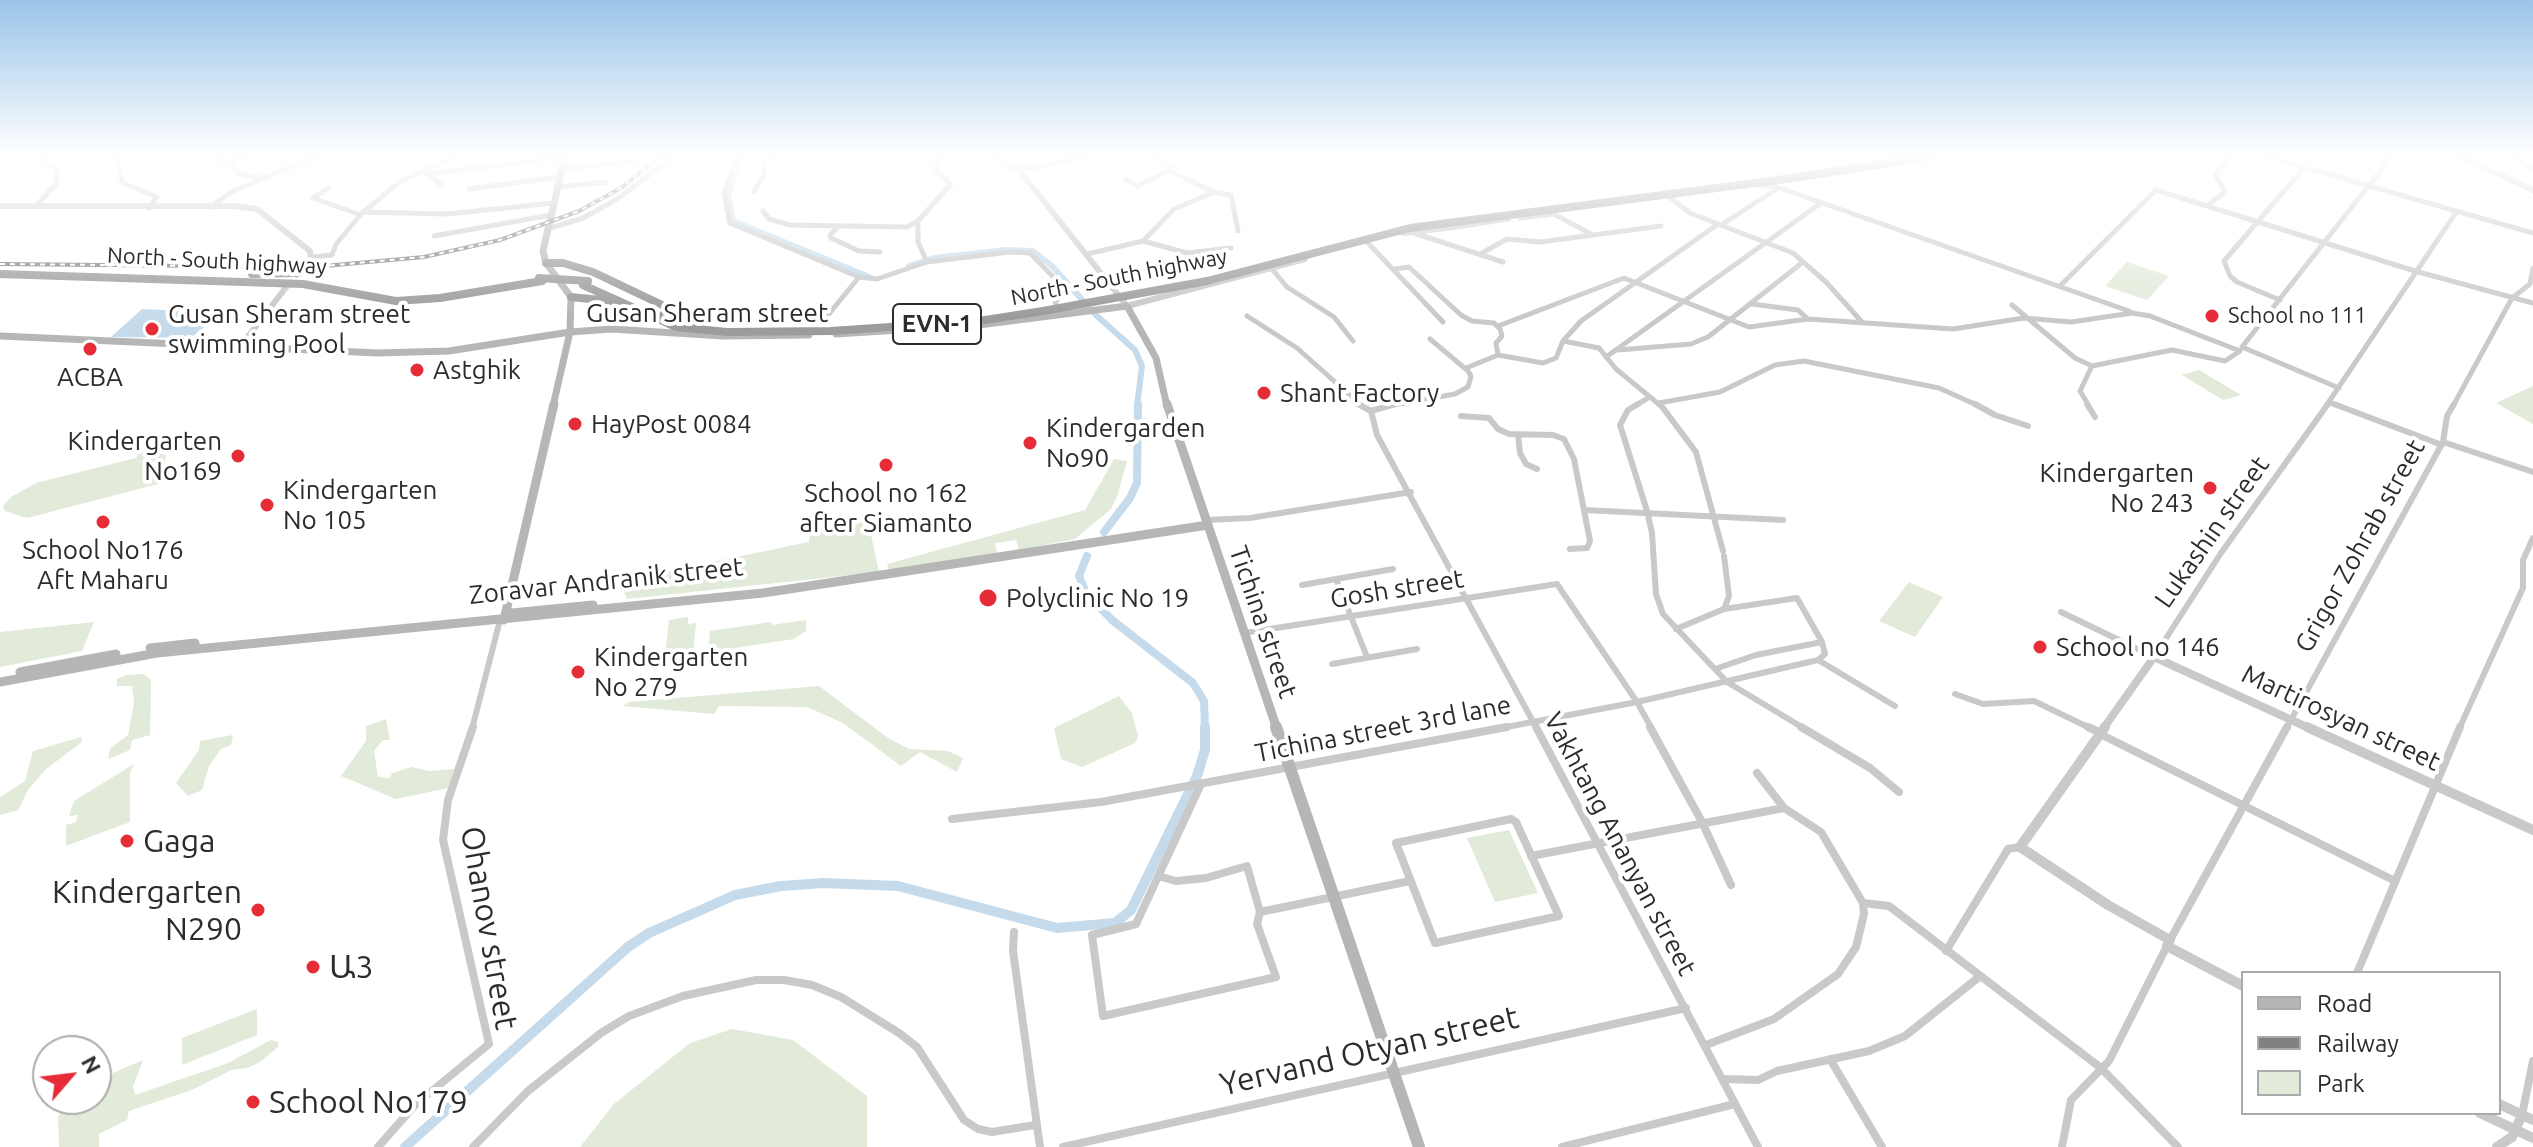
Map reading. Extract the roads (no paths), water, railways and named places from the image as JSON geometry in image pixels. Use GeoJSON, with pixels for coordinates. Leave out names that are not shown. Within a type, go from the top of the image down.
{"type":"FeatureCollection","features":[{"type":"Feature","properties":{"kind":"highway","name":"North - South highway"},"geometry":{"type":"LineString","coordinates":[[1204,279],[1351,237],[1430,221],[1520,210]]}},
{"type":"Feature","properties":{"kind":"highway","name":"North - South highway"},"geometry":{"type":"LineString","coordinates":[[586,283],[676,327],[727,332],[831,331],[979,321],[1204,279],[1356,240],[1552,210]]}},
{"type":"Feature","properties":{"kind":"highway"},"geometry":{"type":"LineString","coordinates":[[546,263],[563,263],[593,272],[691,317],[721,324]]}},
{"type":"Feature","properties":{"kind":"highway","name":"North - South highway"},"geometry":{"type":"LineString","coordinates":[[0,272],[315,281],[397,297],[540,280],[586,283],[663,315],[721,324],[853,326],[1042,309]]}},
{"type":"Feature","properties":{"kind":"highway","name":"North - South highway"},"geometry":{"type":"LineString","coordinates":[[0,272],[303,284],[377,299],[407,301],[540,280]]}},
{"type":"Feature","properties":{"kind":"highway"},"geometry":{"type":"LineString","coordinates":[[211,277],[298,274]]}},
{"type":"Feature","properties":{"kind":"highway"},"geometry":{"type":"LineString","coordinates":[[571,297],[606,299],[663,325],[676,327]]}},
{"type":"Feature","properties":{"kind":"highway","name":"North - South highway"},"geometry":{"type":"LineString","coordinates":[[831,331],[853,326]]}},
{"type":"Feature","properties":{"kind":"highway"},"geometry":{"type":"LineString","coordinates":[[816,334],[831,331]]}},
{"type":"Feature","properties":{"kind":"main road"},"geometry":{"type":"LineString","coordinates":[[552,210],[543,251],[546,263],[571,297]]}},
{"type":"Feature","properties":{"kind":"main road","name":"Ohanov street"},"geometry":{"type":"LineString","coordinates":[[503,617],[534,462],[569,331],[571,297]]}},
{"type":"Feature","properties":{"kind":"main road","name":"Gusan Sheram street"},"geometry":{"type":"LineString","coordinates":[[0,336],[329,353],[398,353],[449,351],[569,331],[629,329],[723,336],[932,329],[1127,306]]}},
{"type":"Feature","properties":{"kind":"main road","name":"Tichina street"},"geometry":{"type":"LineString","coordinates":[[1127,306],[1156,358],[1168,410],[1210,522],[1243,633],[1419,1147]]}},
{"type":"Feature","properties":{"kind":"main road","name":"Zoravar Andranik street"},"geometry":{"type":"LineString","coordinates":[[0,679],[157,653],[634,604],[886,573],[1210,522]]}},
{"type":"Feature","properties":{"kind":"street"},"geometry":{"type":"LineString","coordinates":[[258,210],[305,244],[312,257]]}},
{"type":"Feature","properties":{"kind":"street"},"geometry":{"type":"LineString","coordinates":[[351,210],[362,213],[447,214],[490,210]]}},
{"type":"Feature","properties":{"kind":"street"},"geometry":{"type":"LineString","coordinates":[[298,274],[312,257],[332,255],[336,244],[366,210]]}},
{"type":"Feature","properties":{"kind":"street"},"geometry":{"type":"LineString","coordinates":[[547,229],[583,218],[598,210]]}},
{"type":"Feature","properties":{"kind":"street"},"geometry":{"type":"LineString","coordinates":[[727,210],[730,223],[859,277],[890,276],[926,260],[1030,253],[1064,288],[1065,293],[1055,302],[1060,316]]}},
{"type":"Feature","properties":{"kind":"street"},"geometry":{"type":"LineString","coordinates":[[763,211],[769,219],[790,225],[895,229],[918,221],[928,210]]}},
{"type":"Feature","properties":{"kind":"street","name":"Tichina street"},"geometry":{"type":"LineString","coordinates":[[1051,210],[1127,306]]}},
{"type":"Feature","properties":{"kind":"street"},"geometry":{"type":"LineString","coordinates":[[1087,254],[1148,240],[1174,210]]}},
{"type":"Feature","properties":{"kind":"street"},"geometry":{"type":"LineString","coordinates":[[1234,210],[1238,231]]}},
{"type":"Feature","properties":{"kind":"street"},"geometry":{"type":"LineString","coordinates":[[1686,210],[1793,253],[1862,322]]}},
{"type":"Feature","properties":{"kind":"street"},"geometry":{"type":"LineString","coordinates":[[1466,368],[1498,355],[1543,363],[1556,358],[1563,341],[1581,321],[1742,210]]}},
{"type":"Feature","properties":{"kind":"street"},"geometry":{"type":"LineString","coordinates":[[1606,357],[1811,210]]}},
{"type":"Feature","properties":{"kind":"street"},"geometry":{"type":"LineString","coordinates":[[1840,210],[2132,313],[2152,317],[2339,388]]}},
{"type":"Feature","properties":{"kind":"street"},"geometry":{"type":"LineString","coordinates":[[2060,286],[2136,210]]}},
{"type":"Feature","properties":{"kind":"street"},"geometry":{"type":"LineString","coordinates":[[2222,210],[2415,271],[2533,303]]}},
{"type":"Feature","properties":{"kind":"street"},"geometry":{"type":"LineString","coordinates":[[2267,210],[2224,261],[2230,276],[2237,282],[2280,300]]}},
{"type":"Feature","properties":{"kind":"street"},"geometry":{"type":"LineString","coordinates":[[2012,305],[2075,358],[2092,366],[2172,350],[2225,361],[2241,349],[2353,210]]}},
{"type":"Feature","properties":{"kind":"street"},"geometry":{"type":"LineString","coordinates":[[2452,210],[2533,233]]}},
{"type":"Feature","properties":{"kind":"street","name":"Lukashin street"},"geometry":{"type":"LineString","coordinates":[[1946,951],[2008,849],[2020,847],[2101,734],[2221,553],[2339,388],[2457,211]]}},
{"type":"Feature","properties":{"kind":"street"},"geometry":{"type":"LineString","coordinates":[[1127,306],[1415,229],[1554,214],[1591,234]]}},
{"type":"Feature","properties":{"kind":"street"},"geometry":{"type":"LineString","coordinates":[[434,236],[551,215]]}},
{"type":"Feature","properties":{"kind":"street"},"geometry":{"type":"LineString","coordinates":[[1454,227],[1493,217]]}},
{"type":"Feature","properties":{"kind":"street"},"geometry":{"type":"LineString","coordinates":[[918,221],[918,242],[926,260]]}},
{"type":"Feature","properties":{"kind":"street"},"geometry":{"type":"LineString","coordinates":[[1482,253],[1507,239],[1540,242],[1661,226]]}},
{"type":"Feature","properties":{"kind":"street"},"geometry":{"type":"LineString","coordinates":[[838,227],[830,235],[831,238],[859,251],[880,252]]}},
{"type":"Feature","properties":{"kind":"street"},"geometry":{"type":"LineString","coordinates":[[1415,229],[1503,262]]}},
{"type":"Feature","properties":{"kind":"street"},"geometry":{"type":"LineString","coordinates":[[1143,241],[1187,253],[1231,248]]}},
{"type":"Feature","properties":{"kind":"street"},"geometry":{"type":"LineString","coordinates":[[1367,242],[1443,322]]}},
{"type":"Feature","properties":{"kind":"street"},"geometry":{"type":"LineString","coordinates":[[1615,350],[1691,344],[1708,337],[1803,262]]}},
{"type":"Feature","properties":{"kind":"street"},"geometry":{"type":"LineString","coordinates":[[1395,269],[1409,267],[1461,315],[1472,321],[1498,326],[1624,278],[1749,327],[1808,319],[1953,329],[2026,318],[2079,322],[2132,313]]}},
{"type":"Feature","properties":{"kind":"street","name":"Grigor Zohrab street"},"geometry":{"type":"LineString","coordinates":[[2062,1147],[2071,1100],[2109,1061],[2243,805],[2442,444],[2447,416],[2512,298],[2530,284],[2533,268]]}},
{"type":"Feature","properties":{"kind":"street"},"geometry":{"type":"LineString","coordinates":[[1272,269],[1287,287],[1334,317],[1353,341]]}},
{"type":"Feature","properties":{"kind":"street"},"geometry":{"type":"LineString","coordinates":[[824,320],[859,277]]}},
{"type":"Feature","properties":{"kind":"street"},"geometry":{"type":"LineString","coordinates":[[240,347],[287,286]]}},
{"type":"Feature","properties":{"kind":"street"},"geometry":{"type":"LineString","coordinates":[[1752,304],[1798,310],[1808,319]]}},
{"type":"Feature","properties":{"kind":"street"},"geometry":{"type":"LineString","coordinates":[[1247,316],[1297,348],[1355,402],[1371,411],[1404,401],[1465,391],[1471,376],[1466,368],[1430,339]]}},
{"type":"Feature","properties":{"kind":"street"},"geometry":{"type":"LineString","coordinates":[[1498,326],[1502,336],[1496,343],[1498,355]]}},
{"type":"Feature","properties":{"kind":"street"},"geometry":{"type":"LineString","coordinates":[[1563,341],[1599,348],[1616,369],[1638,384],[1648,398],[1659,403],[1696,452],[1724,554],[1729,596],[1724,609]]}},
{"type":"Feature","properties":{"kind":"street"},"geometry":{"type":"LineString","coordinates":[[1659,403],[1720,392],[1775,365],[1804,361],[1939,388],[1995,415],[2028,426]]}},
{"type":"Feature","properties":{"kind":"street"},"geometry":{"type":"LineString","coordinates":[[2092,366],[2080,391],[2095,417]]}},
{"type":"Feature","properties":{"kind":"street"},"geometry":{"type":"LineString","coordinates":[[1648,398],[1628,410],[1620,425],[1647,511],[1652,533],[1656,594],[1663,614],[1727,682],[1870,768],[1899,792]]}},
{"type":"Feature","properties":{"kind":"street"},"geometry":{"type":"LineString","coordinates":[[2329,402],[2442,444],[2533,472]]}},
{"type":"Feature","properties":{"kind":"street","name":"Vakhtang Ananyan street"},"geometry":{"type":"LineString","coordinates":[[1371,411],[1377,435],[1469,599],[1758,1147]]}},
{"type":"Feature","properties":{"kind":"street"},"geometry":{"type":"LineString","coordinates":[[1461,416],[1489,418],[1504,433],[1553,435],[1564,439],[1574,459],[1590,544],[1587,548],[1570,549]]}},
{"type":"Feature","properties":{"kind":"street"},"geometry":{"type":"LineString","coordinates":[[1518,435],[1520,453],[1526,464],[1537,469]]}},
{"type":"Feature","properties":{"kind":"street"},"geometry":{"type":"LineString","coordinates":[[1210,522],[1411,492]]}},
{"type":"Feature","properties":{"kind":"street"},"geometry":{"type":"LineString","coordinates":[[1585,510],[1783,520]]}},
{"type":"Feature","properties":{"kind":"street"},"geometry":{"type":"LineString","coordinates":[[2358,971],[2434,785],[2523,588],[2523,560],[2533,538]]}},
{"type":"Feature","properties":{"kind":"street"},"geometry":{"type":"LineString","coordinates":[[1302,585],[1393,569]]}},
{"type":"Feature","properties":{"kind":"street"},"geometry":{"type":"LineString","coordinates":[[1336,579],[1367,657]]}},
{"type":"Feature","properties":{"kind":"street","name":"Gosh street"},"geometry":{"type":"LineString","coordinates":[[1243,633],[1557,584],[1637,702]]}},
{"type":"Feature","properties":{"kind":"street"},"geometry":{"type":"LineString","coordinates":[[1676,629],[1724,609],[1797,598],[1822,642],[1825,654],[1818,660],[1895,706]]}},
{"type":"Feature","properties":{"kind":"street","name":"Martirosyan street"},"geometry":{"type":"LineString","coordinates":[[2061,612],[2533,830]]}},
{"type":"Feature","properties":{"kind":"street","name":"Ohanov street"},"geometry":{"type":"LineString","coordinates":[[378,1147],[415,1105],[489,1044],[463,938],[443,840],[443,823],[448,800],[465,757],[503,617]]}},
{"type":"Feature","properties":{"kind":"street"},"geometry":{"type":"LineString","coordinates":[[1715,669],[1756,655],[1822,642]]}},
{"type":"Feature","properties":{"kind":"street"},"geometry":{"type":"LineString","coordinates":[[1332,664],[1417,649]]}},
{"type":"Feature","properties":{"kind":"street","name":"Tichina street 3rd lane"},"geometry":{"type":"LineString","coordinates":[[952,819],[1101,802],[1179,789],[1637,702],[1818,660]]}},
{"type":"Feature","properties":{"kind":"street"},"geometry":{"type":"LineString","coordinates":[[1955,694],[1983,704],[2034,701],[2395,881]]}},
{"type":"Feature","properties":{"kind":"street"},"geometry":{"type":"LineString","coordinates":[[1637,702],[1702,822],[1731,885]]}},
{"type":"Feature","properties":{"kind":"street"},"geometry":{"type":"LineString","coordinates":[[1706,1045],[1774,1019],[1838,974],[1856,947],[1864,914],[1863,903],[1821,832],[1784,808],[1757,773]]}},
{"type":"Feature","properties":{"kind":"street"},"geometry":{"type":"LineString","coordinates":[[1158,876],[1176,881],[1206,878],[1247,866],[1260,912],[1257,924],[1276,977],[1103,1016],[1092,935],[1136,924],[1158,876],[1201,784]]}},
{"type":"Feature","properties":{"kind":"street"},"geometry":{"type":"LineString","coordinates":[[1531,856],[1784,808]]}},
{"type":"Feature","properties":{"kind":"street"},"geometry":{"type":"LineString","coordinates":[[1511,819],[1516,822],[1531,856],[1559,916],[1439,944],[1433,941],[1396,845],[1398,841],[1511,819]]}},
{"type":"Feature","properties":{"kind":"street"},"geometry":{"type":"LineString","coordinates":[[2020,847],[2108,905],[2241,985]]}},
{"type":"Feature","properties":{"kind":"street"},"geometry":{"type":"LineString","coordinates":[[1260,912],[1333,894],[1410,881]]}},
{"type":"Feature","properties":{"kind":"street"},"geometry":{"type":"LineString","coordinates":[[1863,903],[1889,906],[2101,1068],[2178,1147]]}},
{"type":"Feature","properties":{"kind":"street"},"geometry":{"type":"LineString","coordinates":[[1014,932],[1013,951],[1040,1147]]}},
{"type":"Feature","properties":{"kind":"street"},"geometry":{"type":"LineString","coordinates":[[1724,1079],[1758,1080],[1777,1071],[1869,1051],[1905,1036],[1979,977]]}},
{"type":"Feature","properties":{"kind":"street"},"geometry":{"type":"LineString","coordinates":[[473,1147],[528,1091],[601,1033],[629,1016],[683,996],[756,980],[784,980],[812,985],[841,997],[899,1033],[917,1047],[964,1120],[978,1129],[992,1132],[1035,1125]]}},
{"type":"Feature","properties":{"kind":"street","name":"Yervand Otyan street"},"geometry":{"type":"LineString","coordinates":[[1063,1147],[1392,1071],[1686,1008]]}},
{"type":"Feature","properties":{"kind":"street"},"geometry":{"type":"LineString","coordinates":[[1830,1059],[1882,1147]]}},
{"type":"Feature","properties":{"kind":"street"},"geometry":{"type":"LineString","coordinates":[[2497,1147],[2527,1117],[2533,1061]]}},
{"type":"Feature","properties":{"kind":"street"},"geometry":{"type":"LineString","coordinates":[[1562,1147],[1735,1104]]}},
{"type":"Feature","properties":{"kind":"street"},"geometry":{"type":"LineString","coordinates":[[2501,1105],[2527,1117]]}},
{"type":"Feature","properties":{"kind":"street"},"geometry":{"type":"LineString","coordinates":[[2484,1115],[2533,1138]]}},
{"type":"Feature","properties":{"kind":"water"},"geometry":{"type":"Polygon","coordinates":[[[142,309],[221,313],[191,338],[111,337],[142,309]]]}},
{"type":"Feature","properties":{"kind":"waterway"},"geometry":{"type":"LineString","coordinates":[[731,210],[733,221],[869,277]]}},
{"type":"Feature","properties":{"kind":"waterway"},"geometry":{"type":"LineString","coordinates":[[909,266],[934,258],[1005,250],[1033,251],[1052,266],[1096,315],[1135,350],[1142,366],[1137,406]]}},
{"type":"Feature","properties":{"kind":"waterway"},"geometry":{"type":"LineString","coordinates":[[1104,532],[1130,498],[1137,483],[1138,404]]}},
{"type":"Feature","properties":{"kind":"waterway"},"geometry":{"type":"LineString","coordinates":[[1087,556],[1079,576],[1086,593],[1112,620],[1193,683],[1204,701],[1205,729]]}},
{"type":"Feature","properties":{"kind":"waterway"},"geometry":{"type":"LineString","coordinates":[[405,1147],[628,947],[649,933],[735,895],[781,886],[823,883],[898,886],[1057,928],[1115,923],[1131,910],[1197,776],[1205,750],[1205,729]]}},
{"type":"Feature","properties":{"kind":"railway"},"geometry":{"type":"LineString","coordinates":[[0,264],[313,267],[424,257],[500,240],[582,210]]}},
{"type":"Feature","properties":{"kind":"place","name":"School no 111"},"geometry":{"type":"Point","coordinates":[2212,316]}},
{"type":"Feature","properties":{"kind":"place","name":"Gusan Sheram street swimming Pool"},"geometry":{"type":"Point","coordinates":[152,329]}},
{"type":"Feature","properties":{"kind":"place","name":"ACBA"},"geometry":{"type":"Point","coordinates":[90,349]}},
{"type":"Feature","properties":{"kind":"place","name":"Astghik"},"geometry":{"type":"Point","coordinates":[417,370]}},
{"type":"Feature","properties":{"kind":"place","name":"Shant Factory"},"geometry":{"type":"Point","coordinates":[1264,393]}},
{"type":"Feature","properties":{"kind":"place","name":"HayPost 0084"},"geometry":{"type":"Point","coordinates":[575,424]}},
{"type":"Feature","properties":{"kind":"place","name":"Kindergarden No90"},"geometry":{"type":"Point","coordinates":[1030,443]}},
{"type":"Feature","properties":{"kind":"place","name":"Kindergarten No169"},"geometry":{"type":"Point","coordinates":[238,456]}},
{"type":"Feature","properties":{"kind":"place","name":"School no 162 after Siamanto"},"geometry":{"type":"Point","coordinates":[886,465]}},
{"type":"Feature","properties":{"kind":"place","name":"Kindergarten No 243"},"geometry":{"type":"Point","coordinates":[2210,488]}},
{"type":"Feature","properties":{"kind":"place","name":"Kindergarten No 105"},"geometry":{"type":"Point","coordinates":[267,505]}},
{"type":"Feature","properties":{"kind":"place","name":"School No176 Aft Maharu"},"geometry":{"type":"Point","coordinates":[103,522]}},
{"type":"Feature","properties":{"kind":"place","name":"Polyclinic No 19"},"geometry":{"type":"Point","coordinates":[988,598]}},
{"type":"Feature","properties":{"kind":"place","name":"School no 146"},"geometry":{"type":"Point","coordinates":[2040,647]}},
{"type":"Feature","properties":{"kind":"place","name":"Kindergarten No 279"},"geometry":{"type":"Point","coordinates":[578,672]}},
{"type":"Feature","properties":{"kind":"place","name":"Gaga"},"geometry":{"type":"Point","coordinates":[127,841]}},
{"type":"Feature","properties":{"kind":"place","name":"Kindergarten N290"},"geometry":{"type":"Point","coordinates":[258,910]}},
{"type":"Feature","properties":{"kind":"place","name":"Ա3"},"geometry":{"type":"Point","coordinates":[313,967]}},
{"type":"Feature","properties":{"kind":"place","name":"School No179"},"geometry":{"type":"Point","coordinates":[253,1102]}}]}
